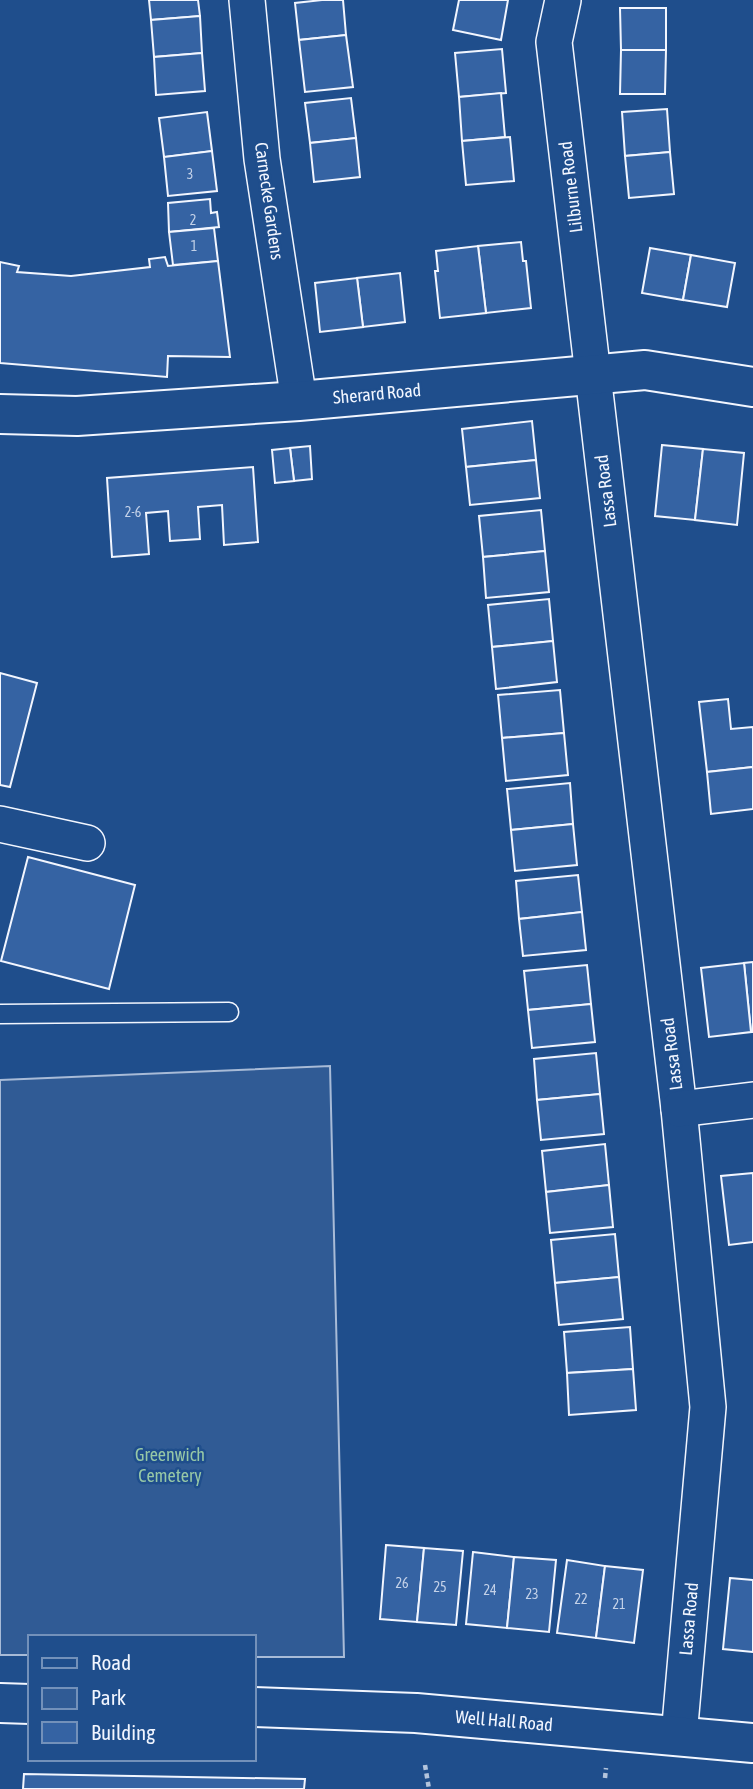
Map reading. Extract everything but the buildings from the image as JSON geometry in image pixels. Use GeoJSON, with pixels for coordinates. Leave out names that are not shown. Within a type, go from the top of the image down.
{"type":"FeatureCollection","features":[{"type":"Feature","properties":{"kind":"street","name":"Carnecke Gardens"},"geometry":{"type":"LineString","coordinates":[[247,0],[262,159],[299,401]]}},
{"type":"Feature","properties":{"kind":"street","name":"Lilburne Road"},"geometry":{"type":"LineString","coordinates":[[563,0],[554,42],[592,374]]}},
{"type":"Feature","properties":{"kind":"street","name":"Sherard Road"},"geometry":{"type":"LineString","coordinates":[[0,414],[77,416],[299,401],[645,370],[753,387]]}},
{"type":"Feature","properties":{"kind":"street","name":"Lassa Road"},"geometry":{"type":"LineString","coordinates":[[592,374],[679,1109],[708,1407],[679,1736]]}},
{"type":"Feature","properties":{"kind":"street"},"geometry":{"type":"LineString","coordinates":[[0,824],[86,843]]}},
{"type":"Feature","properties":{"kind":"street"},"geometry":{"type":"LineString","coordinates":[[679,1109],[753,1100]]}},
{"type":"Feature","properties":{"kind":"street"},"geometry":{"type":"LineString","coordinates":[[0,1703],[28,1704]]}},
{"type":"Feature","properties":{"kind":"street","name":"Well Hall Road"},"geometry":{"type":"LineString","coordinates":[[256,1707],[416,1713],[753,1743]]}},
{"type":"Feature","properties":{"kind":"lane"},"geometry":{"type":"LineString","coordinates":[[0,1014],[229,1012]]}},
{"type":"Feature","properties":{"kind":"path"},"geometry":{"type":"LineString","coordinates":[[425,1765],[429,1789]]}},
{"type":"Feature","properties":{"kind":"green space","name":"Greenwich Cemetery"},"geometry":{"type":"Polygon","coordinates":[[[330,1066],[344,1657],[256,1657],[256,1635],[28,1635],[28,1655],[0,1655],[0,1080],[330,1066]]]}}]}
